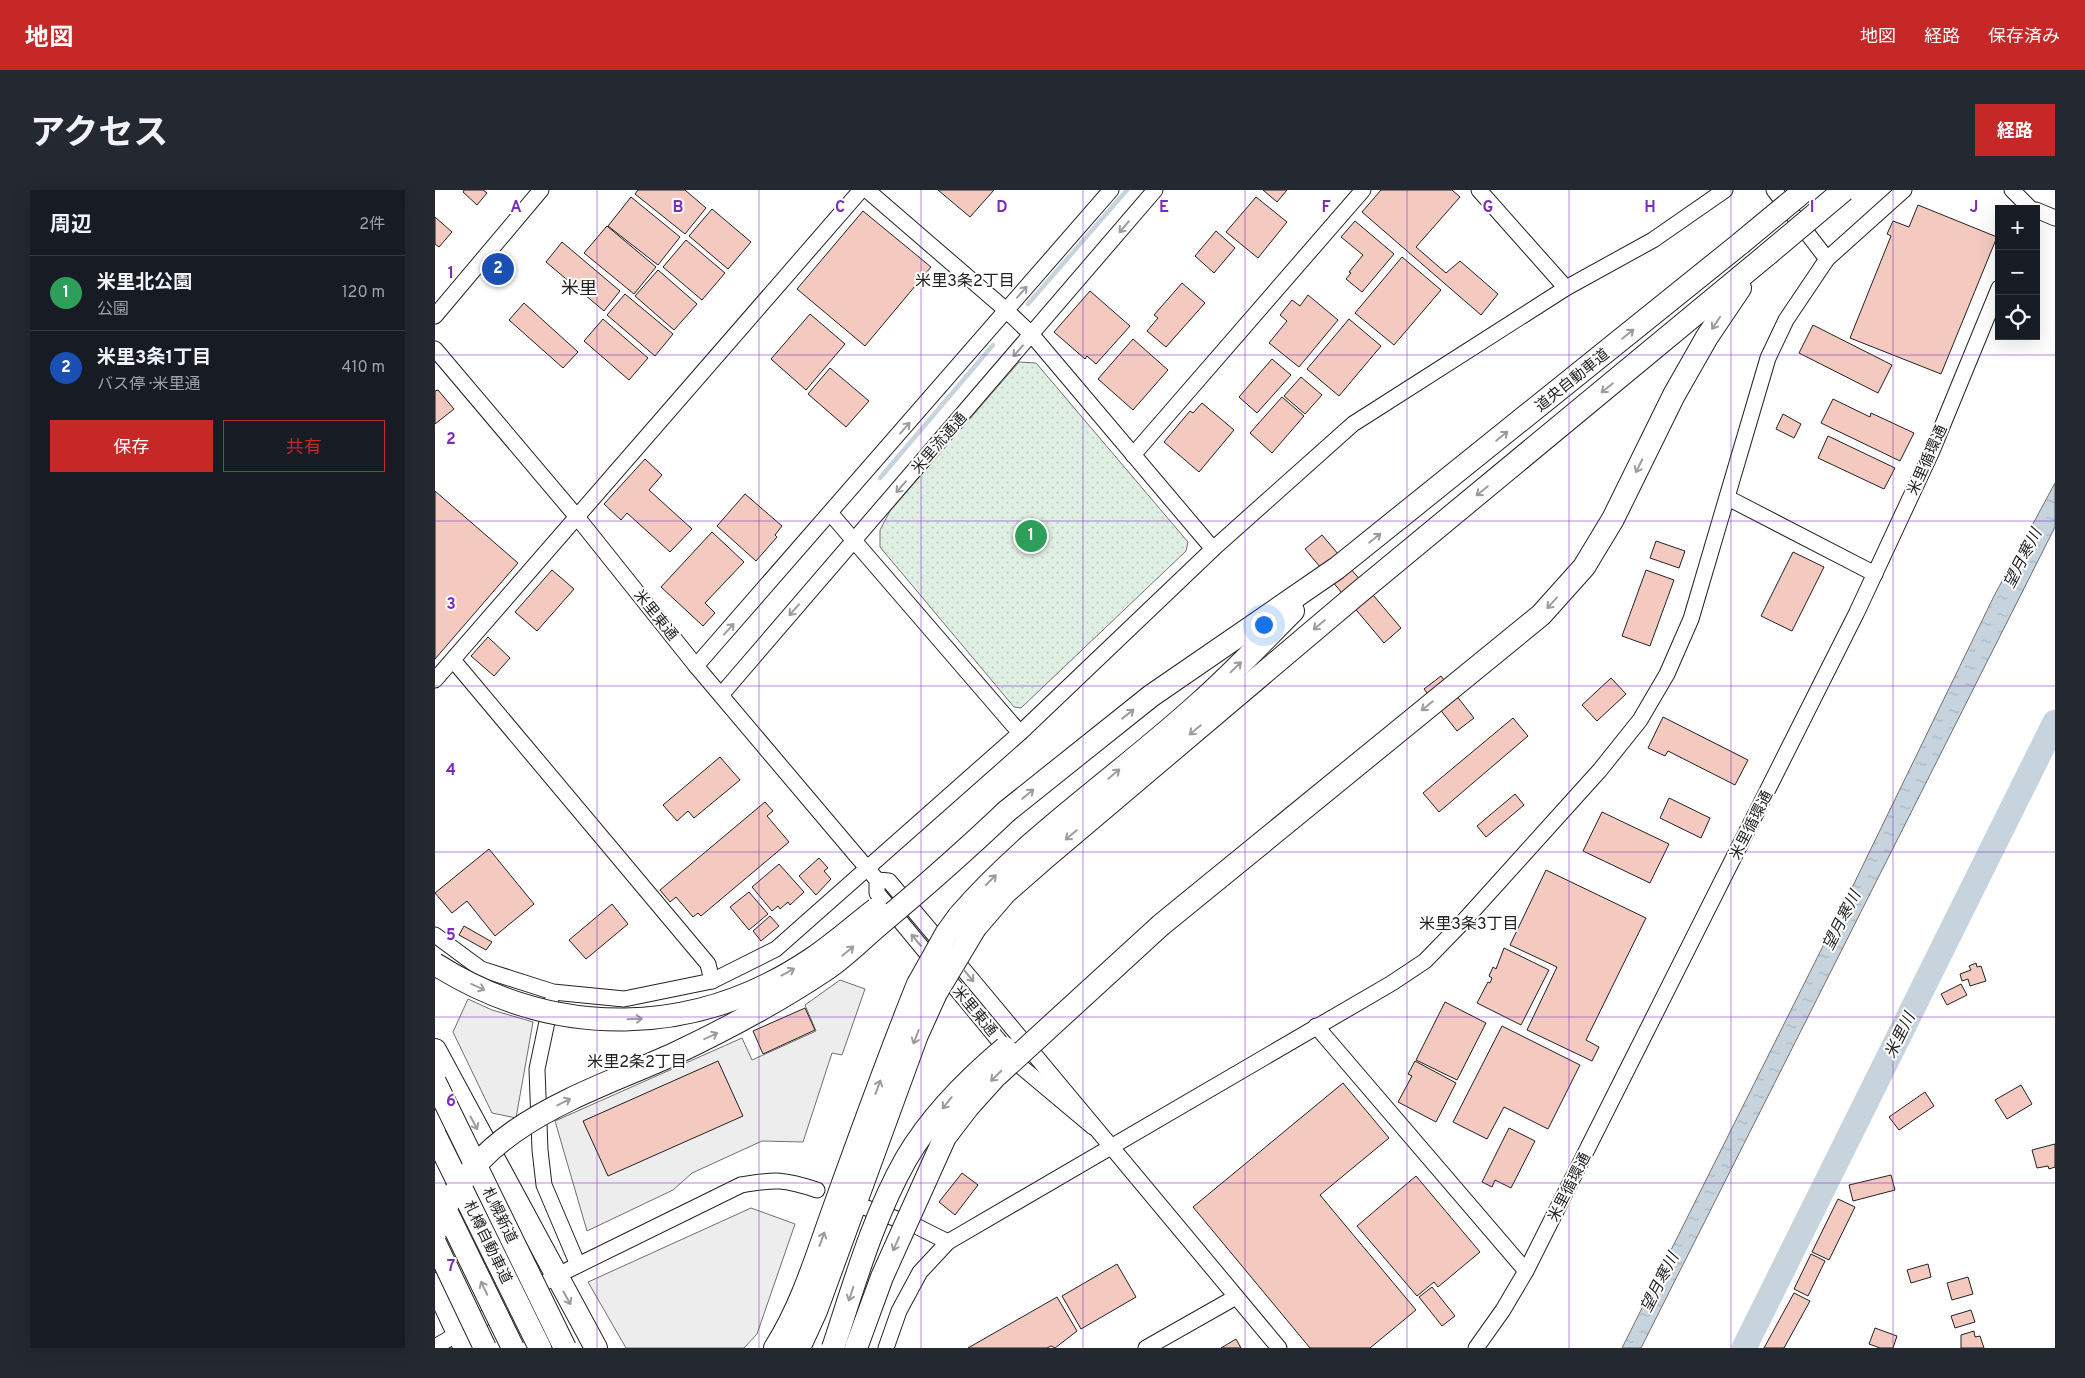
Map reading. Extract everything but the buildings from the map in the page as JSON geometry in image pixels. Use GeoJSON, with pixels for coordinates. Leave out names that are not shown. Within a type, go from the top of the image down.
{"type":"FeatureCollection","features":[{"type":"Feature","properties":{"kind":"highway","name":"道央自動車道"},"geometry":{"type":"LineString","coordinates":[[1337,568],[1805,190]]}},
{"type":"Feature","properties":{"kind":"highway"},"geometry":{"type":"LineString","coordinates":[[967,922],[1005,893],[1357,594],[1761,261],[1844,190]]}},
{"type":"Feature","properties":{"kind":"highway"},"geometry":{"type":"LineString","coordinates":[[833,1348],[857,1276],[889,1194],[906,1159],[927,1127],[953,1096],[988,1062],[1064,997],[1153,931],[1541,615],[1584,568],[1613,519],[1693,362],[1761,261]]}},
{"type":"Feature","properties":{"kind":"highway"},"geometry":{"type":"LineString","coordinates":[[435,1233],[452,1196],[469,1174],[509,1134],[547,1110],[586,1090],[729,1028],[827,968],[942,872],[1007,811],[1151,696],[1337,568]]}},
{"type":"Feature","properties":{"kind":"highway"},"geometry":{"type":"LineString","coordinates":[[775,1348],[788,1326],[806,1282],[894,1043],[967,922],[988,883],[1031,842],[1198,704],[1337,568]]}},
{"type":"Feature","properties":{"kind":"highway"},"geometry":{"type":"LineString","coordinates":[[435,964],[496,996],[524,1006],[579,1018],[639,1020],[673,1016],[727,1002],[757,989],[813,958],[938,860],[1007,811]]}},
{"type":"Feature","properties":{"kind":"highway"},"geometry":{"type":"LineString","coordinates":[[855,1348],[881,1276],[945,1137],[995,1077],[1073,1007],[1153,931]]}},
{"type":"Feature","properties":{"kind":"highway"},"geometry":{"type":"LineString","coordinates":[[799,1348],[816,1310],[917,1035],[927,988]]}},
{"type":"Feature","properties":{"kind":"highway"},"geometry":{"type":"LineString","coordinates":[[435,1050],[595,1348]]}},
{"type":"Feature","properties":{"kind":"highway","name":"札幌新道"},"geometry":{"type":"LineString","coordinates":[[435,1082],[565,1348]]}},
{"type":"Feature","properties":{"kind":"highway","name":"札樽自動車道"},"geometry":{"type":"LineString","coordinates":[[435,1135],[540,1348]]}},
{"type":"Feature","properties":{"kind":"highway","name":"札樽自動車道"},"geometry":{"type":"LineString","coordinates":[[435,1188],[513,1348]]}},
{"type":"Feature","properties":{"kind":"highway"},"geometry":{"type":"LineString","coordinates":[[435,1243],[485,1348]]}},
{"type":"Feature","properties":{"kind":"highway"},"geometry":{"type":"LineString","coordinates":[[435,1284],[462,1340]]}},
{"type":"Feature","properties":{"kind":"street"},"geometry":{"type":"LineString","coordinates":[[435,316],[541,190]]}},
{"type":"Feature","properties":{"kind":"street"},"geometry":{"type":"LineString","coordinates":[[435,680],[861,190]]}},
{"type":"Feature","properties":{"kind":"street"},"geometry":{"type":"LineString","coordinates":[[867,190],[1006,310],[1032,335],[1213,549]]}},
{"type":"Feature","properties":{"kind":"street"},"geometry":{"type":"LineString","coordinates":[[696,666],[831,514],[1111,190]]}},
{"type":"Feature","properties":{"kind":"street","name":"米里流通通"},"geometry":{"type":"LineString","coordinates":[[721,695],[1155,190]]}},
{"type":"Feature","properties":{"kind":"street"},"geometry":{"type":"LineString","coordinates":[[1133,455],[1363,190]]}},
{"type":"Feature","properties":{"kind":"street"},"geometry":{"type":"LineString","coordinates":[[1479,190],[1566,288]]}},
{"type":"Feature","properties":{"kind":"street"},"geometry":{"type":"LineString","coordinates":[[435,936],[481,969],[553,992],[624,999],[712,981],[776,949],[872,874],[1213,549],[1353,424],[1566,288],[1653,240],[1725,190]]}},
{"type":"Feature","properties":{"kind":"street"},"geometry":{"type":"LineString","coordinates":[[1774,190],[1827,259]]}},
{"type":"Feature","properties":{"kind":"street"},"geometry":{"type":"LineString","coordinates":[[885,1348],[899,1311],[920,1272],[948,1242],[1425,961],[1461,924],[1600,770],[1640,720],[1667,674],[1691,620],[1768,358],[1786,320],[1827,259],[1904,190]]}},
{"type":"Feature","properties":{"kind":"street"},"geometry":{"type":"LineString","coordinates":[[2012,190],[2027,205]]}},
{"type":"Feature","properties":{"kind":"street"},"geometry":{"type":"LineString","coordinates":[[2040,212],[2055,218]]}},
{"type":"Feature","properties":{"kind":"street","name":"米里循環通"},"geometry":{"type":"LineString","coordinates":[[1476,1348],[1503,1310],[1527,1271],[1875,574],[1932,452],[1996,295]]}},
{"type":"Feature","properties":{"kind":"street","name":"米里東通"},"geometry":{"type":"LineString","coordinates":[[435,349],[577,517],[696,666],[872,874],[889,881],[1034,1052],[1093,1127],[1279,1348]]}},
{"type":"Feature","properties":{"kind":"street"},"geometry":{"type":"LineString","coordinates":[[1728,498],[1875,574]]}},
{"type":"Feature","properties":{"kind":"street"},"geometry":{"type":"LineString","coordinates":[[831,514],[1020,733]]}},
{"type":"Feature","properties":{"kind":"street"},"geometry":{"type":"LineString","coordinates":[[453,660],[708,964],[712,981]]}},
{"type":"Feature","properties":{"kind":"street"},"geometry":{"type":"LineString","coordinates":[[553,992],[537,1069],[540,1150],[544,1185],[577,1266]]}},
{"type":"Feature","properties":{"kind":"street"},"geometry":{"type":"LineString","coordinates":[[1317,1026],[1527,1271]]}},
{"type":"Feature","properties":{"kind":"street"},"geometry":{"type":"LineString","coordinates":[[435,1347],[462,1340],[556,1276],[741,1185],[767,1180],[787,1180],[817,1190]]}},
{"type":"Feature","properties":{"kind":"street"},"geometry":{"type":"LineString","coordinates":[[864,1207],[916,1226],[948,1242]]}},
{"type":"Feature","properties":{"kind":"street"},"geometry":{"type":"LineString","coordinates":[[1146,1348],[1236,1297]]}},
{"type":"Feature","properties":{"kind":"green space"},"geometry":{"type":"Polygon","coordinates":[[[1019,362],[1036,363],[1188,542],[1186,551],[1021,708],[1014,707],[880,547],[880,530],[890,511],[1019,362]]]}},
{"type":"Feature","properties":{"kind":"shaded area"},"geometry":{"type":"Polygon","coordinates":[[[840,980],[865,989],[842,1055],[832,1053],[803,1142],[762,1141],[692,1173],[673,1190],[587,1231],[555,1121],[742,1038],[752,1060],[816,1031],[805,1005],[840,980]]]}},
{"type":"Feature","properties":{"kind":"shaded area"},"geometry":{"type":"Polygon","coordinates":[[[468,999],[492,1010],[533,1022],[516,1118],[492,1113],[453,1032],[468,999]]]}},
{"type":"Feature","properties":{"kind":"shaded area"},"geometry":{"type":"Polygon","coordinates":[[[751,1208],[795,1224],[757,1334],[744,1348],[626,1348],[588,1282],[751,1208]]]}},
{"type":"Feature","properties":{"kind":"water","name":"望月寒川"},"geometry":{"type":"Polygon","coordinates":[[[2055,483],[2055,527],[1641,1348],[1622,1348],[1847,898],[1994,596],[2055,483]]]}},
{"type":"Feature","properties":{"kind":"waterway"},"geometry":{"type":"LineString","coordinates":[[1028,304],[1127,190]]}},
{"type":"Feature","properties":{"kind":"waterway"},"geometry":{"type":"LineString","coordinates":[[880,478],[993,345]]}},
{"type":"Feature","properties":{"kind":"waterway","name":"米里川"},"geometry":{"type":"LineString","coordinates":[[1744,1348],[2055,722]]}},
{"type":"Feature","properties":{"kind":"place","name":"米里3条1丁目"},"geometry":{"type":"Point","coordinates":[498,269]}},
{"type":"Feature","properties":{"kind":"place","name":"米里北公園"},"geometry":{"type":"Point","coordinates":[1031,536]}},
{"type":"Feature","properties":{"kind":"district","name":"米里3条2丁目"},"geometry":{"type":"Point","coordinates":[965,280]}},
{"type":"Feature","properties":{"kind":"district","name":"米里"},"geometry":{"type":"Point","coordinates":[579,288]}},
{"type":"Feature","properties":{"kind":"district","name":"米里3条3丁目"},"geometry":{"type":"Point","coordinates":[1469,923]}},
{"type":"Feature","properties":{"kind":"district","name":"米里2条2丁目"},"geometry":{"type":"Point","coordinates":[637,1061]}}]}
